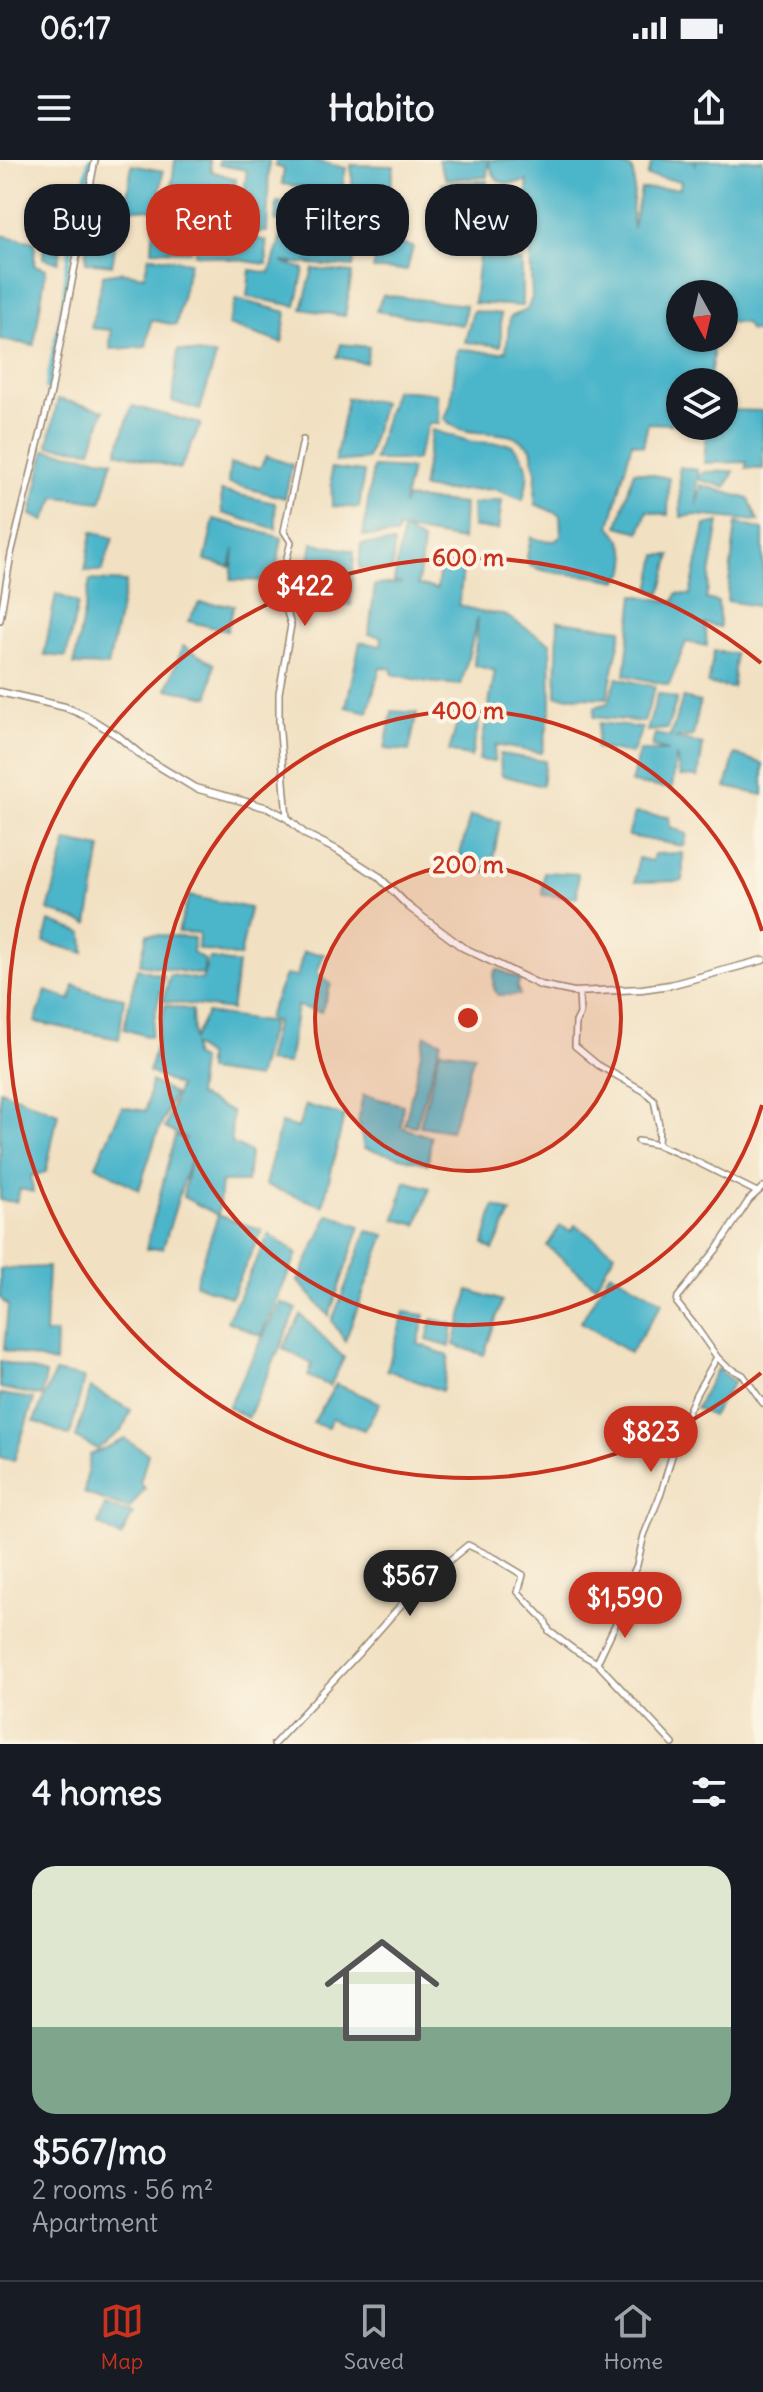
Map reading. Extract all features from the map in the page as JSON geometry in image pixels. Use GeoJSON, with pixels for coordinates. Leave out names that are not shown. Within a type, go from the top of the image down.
{"type":"FeatureCollection","features":[{"type":"Feature","properties":{"kind":"street"},"geometry":{"type":"LineString","coordinates":[[0,620],[11,554],[51,392],[95,160]]}},
{"type":"Feature","properties":{"kind":"street"},"geometry":{"type":"LineString","coordinates":[[287,818],[279,721],[279,693],[291,625],[282,596],[291,542],[284,531],[303,440]]}},
{"type":"Feature","properties":{"kind":"street"},"geometry":{"type":"LineString","coordinates":[[0,692],[65,707],[86,716],[142,756],[195,788],[268,808],[287,818],[305,834],[378,876],[422,919],[474,954],[540,985],[579,992],[622,991],[670,985],[763,960]]}},
{"type":"Feature","properties":{"kind":"street"},"geometry":{"type":"LineString","coordinates":[[579,992],[580,1014],[576,1022],[575,1046],[598,1065],[654,1100],[659,1125],[658,1145]]}},
{"type":"Feature","properties":{"kind":"street"},"geometry":{"type":"LineString","coordinates":[[638,1141],[658,1145],[689,1158],[757,1192]]}},
{"type":"Feature","properties":{"kind":"street"},"geometry":{"type":"LineString","coordinates":[[763,1187],[749,1200],[716,1250],[678,1297],[677,1303],[717,1357],[743,1375],[763,1403]]}},
{"type":"Feature","properties":{"kind":"street"},"geometry":{"type":"LineString","coordinates":[[597,1663],[625,1604],[629,1582],[678,1435],[717,1357]]}},
{"type":"Feature","properties":{"kind":"street"},"geometry":{"type":"LineString","coordinates":[[274,1744],[416,1588],[468,1545],[523,1575],[518,1592],[545,1620],[549,1631],[597,1663],[669,1742]]}},
{"type":"Feature","properties":{"kind":"water"},"geometry":{"type":"Polygon","coordinates":[[[175,160],[210,160],[211,171],[236,179],[236,184],[172,184],[175,160]]]}},
{"type":"Feature","properties":{"kind":"water"},"geometry":{"type":"Polygon","coordinates":[[[219,160],[269,160],[267,232],[260,232],[260,184],[245,184],[247,170],[219,165],[219,160]]]}},
{"type":"Feature","properties":{"kind":"water"},"geometry":{"type":"Polygon","coordinates":[[[276,160],[310,160],[346,168],[343,184],[282,184],[284,169],[275,166],[276,160]]]}},
{"type":"Feature","properties":{"kind":"water"},"geometry":{"type":"Polygon","coordinates":[[[438,160],[611,160],[632,169],[633,228],[641,189],[680,188],[681,181],[647,176],[653,160],[695,160],[695,166],[696,160],[763,160],[763,335],[759,331],[750,331],[745,323],[738,323],[738,280],[666,280],[666,352],[713,352],[711,368],[666,368],[666,424],[648,423],[643,446],[632,442],[610,526],[626,553],[626,568],[617,581],[530,566],[527,557],[531,537],[555,541],[561,536],[560,515],[535,504],[536,473],[531,448],[514,437],[459,429],[445,419],[451,403],[457,350],[506,351],[510,317],[527,310],[532,297],[530,256],[537,256],[537,184],[527,184],[527,181],[501,182],[488,161],[487,177],[446,179],[438,160]]]}},
{"type":"Feature","properties":{"kind":"water"},"geometry":{"type":"Polygon","coordinates":[[[132,165],[163,171],[161,184],[146,184],[146,209],[130,208],[132,165]]]}},
{"type":"Feature","properties":{"kind":"water"},"geometry":{"type":"Polygon","coordinates":[[[351,165],[394,166],[391,184],[352,184],[351,165]]]}},
{"type":"Feature","properties":{"kind":"water"},"geometry":{"type":"Polygon","coordinates":[[[487,181],[487,184],[442,183],[487,181]]]}},
{"type":"Feature","properties":{"kind":"water"},"geometry":{"type":"Polygon","coordinates":[[[0,235],[24,240],[24,256],[34,256],[34,265],[46,269],[34,345],[0,340],[0,235]]]}},
{"type":"Feature","properties":{"kind":"water"},"geometry":{"type":"Polygon","coordinates":[[[260,239],[266,241],[267,264],[209,256],[260,256],[260,239]]]}},
{"type":"Feature","properties":{"kind":"water"},"geometry":{"type":"Polygon","coordinates":[[[409,246],[413,247],[407,270],[373,269],[376,256],[409,256],[409,246]]]}},
{"type":"Feature","properties":{"kind":"water"},"geometry":{"type":"Polygon","coordinates":[[[276,253],[276,256],[354,256],[353,267],[281,262],[304,269],[296,306],[247,297],[250,270],[270,273],[276,253]]]}},
{"type":"Feature","properties":{"kind":"water"},"geometry":{"type":"Polygon","coordinates":[[[43,256],[59,256],[58,262],[43,256]]]}},
{"type":"Feature","properties":{"kind":"water"},"geometry":{"type":"Polygon","coordinates":[[[86,256],[114,256],[112,265],[86,262],[86,256]]]}},
{"type":"Feature","properties":{"kind":"water"},"geometry":{"type":"Polygon","coordinates":[[[149,256],[190,262],[176,325],[151,320],[146,347],[110,349],[111,330],[91,328],[103,275],[121,272],[144,276],[149,256]]]}},
{"type":"Feature","properties":{"kind":"water"},"geometry":{"type":"Polygon","coordinates":[[[479,256],[522,262],[522,306],[474,303],[479,256]]]}},
{"type":"Feature","properties":{"kind":"water"},"geometry":{"type":"Polygon","coordinates":[[[313,269],[352,273],[345,316],[302,309],[313,269]]]}},
{"type":"Feature","properties":{"kind":"water"},"geometry":{"type":"Polygon","coordinates":[[[383,295],[466,305],[463,325],[376,311],[383,295]]]}},
{"type":"Feature","properties":{"kind":"water"},"geometry":{"type":"Polygon","coordinates":[[[236,299],[286,312],[282,343],[228,325],[236,299]]]}},
{"type":"Feature","properties":{"kind":"water"},"geometry":{"type":"Polygon","coordinates":[[[473,311],[501,314],[501,346],[465,342],[473,311]]]}},
{"type":"Feature","properties":{"kind":"water"},"geometry":{"type":"Polygon","coordinates":[[[341,344],[369,347],[366,363],[337,357],[341,344]]]}},
{"type":"Feature","properties":{"kind":"water"},"geometry":{"type":"Polygon","coordinates":[[[178,350],[216,356],[200,410],[172,401],[178,350]]]}},
{"type":"Feature","properties":{"kind":"water"},"geometry":{"type":"Polygon","coordinates":[[[394,390],[437,393],[439,423],[429,423],[416,460],[374,460],[394,390]]]}},
{"type":"Feature","properties":{"kind":"water"},"geometry":{"type":"Polygon","coordinates":[[[347,398],[383,402],[367,459],[335,462],[347,398]]]}},
{"type":"Feature","properties":{"kind":"water"},"geometry":{"type":"Polygon","coordinates":[[[58,399],[104,410],[91,450],[48,446],[58,399]]]}},
{"type":"Feature","properties":{"kind":"water"},"geometry":{"type":"Polygon","coordinates":[[[132,406],[201,424],[180,469],[117,452],[132,406]]]}},
{"type":"Feature","properties":{"kind":"water"},"geometry":{"type":"Polygon","coordinates":[[[738,410],[763,411],[763,469],[746,468],[747,462],[704,463],[706,440],[738,440],[738,410]]]}},
{"type":"Feature","properties":{"kind":"water"},"geometry":{"type":"Polygon","coordinates":[[[432,430],[472,442],[511,444],[527,469],[523,500],[494,489],[444,491],[422,488],[432,430]]]}},
{"type":"Feature","properties":{"kind":"water"},"geometry":{"type":"Polygon","coordinates":[[[45,450],[113,460],[101,502],[56,497],[44,521],[31,515],[45,450]]]}},
{"type":"Feature","properties":{"kind":"water"},"geometry":{"type":"Polygon","coordinates":[[[266,456],[292,465],[285,498],[228,483],[230,464],[260,468],[266,456]]]}},
{"type":"Feature","properties":{"kind":"water"},"geometry":{"type":"Polygon","coordinates":[[[373,467],[411,469],[403,506],[406,498],[464,504],[462,540],[405,530],[423,542],[418,585],[437,589],[440,567],[463,569],[457,604],[479,612],[503,614],[550,643],[551,706],[542,753],[495,745],[494,762],[479,760],[495,671],[474,665],[478,618],[461,685],[427,682],[392,674],[392,669],[380,667],[368,712],[346,707],[360,642],[381,646],[382,637],[369,634],[375,585],[402,583],[394,582],[403,529],[398,529],[396,535],[363,536],[373,467]]]}},
{"type":"Feature","properties":{"kind":"water"},"geometry":{"type":"Polygon","coordinates":[[[679,467],[698,470],[698,476],[705,472],[734,471],[726,487],[697,479],[697,505],[701,485],[749,499],[758,521],[696,515],[681,517],[679,467]]]}},
{"type":"Feature","properties":{"kind":"water"},"geometry":{"type":"Polygon","coordinates":[[[331,468],[364,472],[359,508],[332,506],[331,468]]]}},
{"type":"Feature","properties":{"kind":"water"},"geometry":{"type":"Polygon","coordinates":[[[634,471],[669,478],[668,515],[647,511],[640,532],[618,526],[634,471]]]}},
{"type":"Feature","properties":{"kind":"water"},"geometry":{"type":"Polygon","coordinates":[[[221,491],[275,503],[276,529],[222,513],[221,491]]]}},
{"type":"Feature","properties":{"kind":"water"},"geometry":{"type":"Polygon","coordinates":[[[502,500],[498,530],[473,527],[472,504],[502,500]]]}},
{"type":"Feature","properties":{"kind":"water"},"geometry":{"type":"Polygon","coordinates":[[[214,519],[282,538],[274,581],[231,580],[234,549],[230,567],[205,560],[214,519]]]}},
{"type":"Feature","properties":{"kind":"water"},"geometry":{"type":"Polygon","coordinates":[[[719,522],[706,599],[718,602],[720,627],[705,624],[707,646],[686,642],[669,685],[625,675],[634,595],[674,602],[677,593],[690,595],[705,525],[719,522]]]}},
{"type":"Feature","properties":{"kind":"water"},"geometry":{"type":"Polygon","coordinates":[[[736,523],[763,530],[763,607],[727,601],[736,523]]]}},
{"type":"Feature","properties":{"kind":"water"},"geometry":{"type":"Polygon","coordinates":[[[92,532],[113,538],[102,571],[85,571],[92,532]]]}},
{"type":"Feature","properties":{"kind":"water"},"geometry":{"type":"Polygon","coordinates":[[[312,543],[354,551],[351,605],[303,601],[312,543]]]}},
{"type":"Feature","properties":{"kind":"water"},"geometry":{"type":"Polygon","coordinates":[[[394,543],[392,571],[359,568],[361,544],[394,543]]]}},
{"type":"Feature","properties":{"kind":"water"},"geometry":{"type":"Polygon","coordinates":[[[657,555],[671,555],[661,593],[650,590],[657,555]]]}},
{"type":"Feature","properties":{"kind":"water"},"geometry":{"type":"Polygon","coordinates":[[[90,580],[126,582],[108,666],[74,665],[90,580]]]}},
{"type":"Feature","properties":{"kind":"water"},"geometry":{"type":"Polygon","coordinates":[[[56,594],[78,603],[66,657],[44,655],[56,594]]]}},
{"type":"Feature","properties":{"kind":"water"},"geometry":{"type":"Polygon","coordinates":[[[199,603],[234,605],[227,631],[188,621],[199,603]]]}},
{"type":"Feature","properties":{"kind":"water"},"geometry":{"type":"Polygon","coordinates":[[[558,621],[622,629],[607,698],[556,696],[558,621]]]}},
{"type":"Feature","properties":{"kind":"water"},"geometry":{"type":"Polygon","coordinates":[[[183,646],[214,664],[209,697],[167,689],[183,646]]]}},
{"type":"Feature","properties":{"kind":"water"},"geometry":{"type":"Polygon","coordinates":[[[714,651],[735,654],[733,688],[708,684],[714,651]]]}},
{"type":"Feature","properties":{"kind":"water"},"geometry":{"type":"Polygon","coordinates":[[[617,678],[655,687],[644,722],[594,717],[595,707],[608,703],[617,678]]]}},
{"type":"Feature","properties":{"kind":"water"},"geometry":{"type":"Polygon","coordinates":[[[658,693],[677,699],[667,729],[647,731],[658,693]]]}},
{"type":"Feature","properties":{"kind":"water"},"geometry":{"type":"Polygon","coordinates":[[[683,698],[700,702],[693,736],[674,738],[703,745],[698,777],[680,776],[676,755],[672,789],[631,783],[639,751],[669,751],[652,747],[655,734],[670,737],[683,698]]]}},
{"type":"Feature","properties":{"kind":"water"},"geometry":{"type":"Polygon","coordinates":[[[392,711],[417,713],[409,751],[385,749],[392,711]]]}},
{"type":"Feature","properties":{"kind":"water"},"geometry":{"type":"Polygon","coordinates":[[[480,719],[471,757],[449,751],[458,720],[480,719]]]}},
{"type":"Feature","properties":{"kind":"water"},"geometry":{"type":"Polygon","coordinates":[[[599,723],[642,728],[632,754],[596,748],[599,723]]]}},
{"type":"Feature","properties":{"kind":"water"},"geometry":{"type":"Polygon","coordinates":[[[500,754],[545,761],[542,786],[501,775],[500,754]]]}},
{"type":"Feature","properties":{"kind":"water"},"geometry":{"type":"Polygon","coordinates":[[[735,754],[763,764],[763,795],[726,787],[735,754]]]}},
{"type":"Feature","properties":{"kind":"water"},"geometry":{"type":"Polygon","coordinates":[[[635,813],[669,817],[670,827],[687,834],[684,846],[628,836],[635,813]]]}},
{"type":"Feature","properties":{"kind":"water"},"geometry":{"type":"Polygon","coordinates":[[[470,816],[500,821],[491,872],[456,870],[470,816]]]}},
{"type":"Feature","properties":{"kind":"water"},"geometry":{"type":"Polygon","coordinates":[[[67,841],[101,848],[88,924],[48,910],[67,841]]]}},
{"type":"Feature","properties":{"kind":"water"},"geometry":{"type":"Polygon","coordinates":[[[683,853],[683,881],[635,882],[638,858],[652,861],[654,854],[683,853]]]}},
{"type":"Feature","properties":{"kind":"water"},"geometry":{"type":"Polygon","coordinates":[[[544,872],[578,874],[577,898],[542,895],[544,872]]]}},
{"type":"Feature","properties":{"kind":"water"},"geometry":{"type":"Polygon","coordinates":[[[189,896],[250,908],[240,957],[198,949],[199,933],[178,932],[189,896]]]}},
{"type":"Feature","properties":{"kind":"water"},"geometry":{"type":"Polygon","coordinates":[[[49,921],[83,933],[84,953],[44,942],[49,921]]]}},
{"type":"Feature","properties":{"kind":"water"},"geometry":{"type":"Polygon","coordinates":[[[147,934],[194,938],[193,953],[205,960],[203,975],[140,964],[147,934]]]}},
{"type":"Feature","properties":{"kind":"water"},"geometry":{"type":"Polygon","coordinates":[[[303,952],[324,954],[317,973],[331,984],[321,1012],[297,1006],[288,1064],[266,1062],[276,1022],[267,1019],[285,975],[297,977],[303,952]]]}},
{"type":"Feature","properties":{"kind":"water"},"geometry":{"type":"Polygon","coordinates":[[[209,958],[238,964],[231,1010],[163,1001],[170,975],[202,980],[209,958]]]}},
{"type":"Feature","properties":{"kind":"water"},"geometry":{"type":"Polygon","coordinates":[[[137,968],[164,976],[150,1037],[124,1029],[137,968]]]}},
{"type":"Feature","properties":{"kind":"water"},"geometry":{"type":"Polygon","coordinates":[[[497,969],[520,979],[517,987],[520,995],[498,995],[493,982],[497,969]]]}},
{"type":"Feature","properties":{"kind":"water"},"geometry":{"type":"Polygon","coordinates":[[[74,985],[124,998],[119,1039],[35,1022],[46,991],[71,1000],[74,985]]]}},
{"type":"Feature","properties":{"kind":"water"},"geometry":{"type":"Polygon","coordinates":[[[165,1005],[192,1010],[193,1039],[207,1013],[272,1023],[257,1078],[207,1071],[207,1056],[193,1046],[193,1056],[201,1061],[197,1095],[232,1112],[231,1143],[250,1152],[247,1182],[221,1182],[218,1215],[183,1197],[191,1156],[163,1248],[146,1249],[175,1136],[187,1139],[165,1128],[179,1086],[149,1072],[165,1005]]]}},
{"type":"Feature","properties":{"kind":"water"},"geometry":{"type":"Polygon","coordinates":[[[425,1035],[441,1041],[416,1126],[405,1124],[425,1035]]]}},
{"type":"Feature","properties":{"kind":"water"},"geometry":{"type":"Polygon","coordinates":[[[440,1050],[474,1055],[451,1131],[420,1126],[440,1050]]]}},
{"type":"Feature","properties":{"kind":"water"},"geometry":{"type":"Polygon","coordinates":[[[151,1081],[174,1094],[139,1190],[96,1165],[122,1107],[146,1111],[151,1081]]]}},
{"type":"Feature","properties":{"kind":"water"},"geometry":{"type":"Polygon","coordinates":[[[0,1090],[58,1113],[46,1172],[31,1176],[33,1192],[20,1189],[16,1202],[0,1200],[0,1090]]]}},
{"type":"Feature","properties":{"kind":"water"},"geometry":{"type":"Polygon","coordinates":[[[363,1095],[403,1105],[401,1127],[431,1137],[428,1164],[364,1148],[358,1122],[363,1095]]]}},
{"type":"Feature","properties":{"kind":"water"},"geometry":{"type":"Polygon","coordinates":[[[306,1105],[344,1116],[323,1206],[265,1185],[281,1123],[298,1128],[306,1105]]]}},
{"type":"Feature","properties":{"kind":"water"},"geometry":{"type":"Polygon","coordinates":[[[405,1181],[430,1188],[417,1225],[395,1219],[405,1181]]]}},
{"type":"Feature","properties":{"kind":"water"},"geometry":{"type":"Polygon","coordinates":[[[494,1206],[511,1213],[493,1250],[484,1244],[494,1206]]]}},
{"type":"Feature","properties":{"kind":"water"},"geometry":{"type":"Polygon","coordinates":[[[329,1214],[360,1226],[329,1316],[298,1281],[329,1214]]]}},
{"type":"Feature","properties":{"kind":"water"},"geometry":{"type":"Polygon","coordinates":[[[218,1215],[262,1230],[231,1297],[195,1284],[218,1215]]]}},
{"type":"Feature","properties":{"kind":"water"},"geometry":{"type":"Polygon","coordinates":[[[575,1225],[615,1253],[595,1286],[547,1246],[560,1226],[572,1231],[575,1225]]]}},
{"type":"Feature","properties":{"kind":"water"},"geometry":{"type":"Polygon","coordinates":[[[367,1231],[385,1235],[345,1341],[332,1321],[367,1231]]]}},
{"type":"Feature","properties":{"kind":"water"},"geometry":{"type":"Polygon","coordinates":[[[269,1234],[297,1254],[261,1336],[227,1321],[269,1234]]]}},
{"type":"Feature","properties":{"kind":"water"},"geometry":{"type":"Polygon","coordinates":[[[48,1267],[45,1334],[56,1333],[55,1363],[4,1350],[8,1306],[0,1298],[0,1269],[48,1267]]]}},
{"type":"Feature","properties":{"kind":"water"},"geometry":{"type":"Polygon","coordinates":[[[610,1272],[663,1302],[630,1353],[581,1322],[610,1272]]]}},
{"type":"Feature","properties":{"kind":"water"},"geometry":{"type":"Polygon","coordinates":[[[469,1290],[502,1301],[484,1355],[454,1345],[469,1290]]]}},
{"type":"Feature","properties":{"kind":"water"},"geometry":{"type":"Polygon","coordinates":[[[280,1302],[297,1309],[248,1418],[228,1407],[280,1302]]]}},
{"type":"Feature","properties":{"kind":"water"},"geometry":{"type":"Polygon","coordinates":[[[404,1312],[425,1315],[418,1344],[449,1356],[442,1391],[387,1370],[404,1312]]]}},
{"type":"Feature","properties":{"kind":"water"},"geometry":{"type":"Polygon","coordinates":[[[301,1315],[344,1358],[330,1386],[308,1376],[312,1364],[283,1348],[301,1315]]]}},
{"type":"Feature","properties":{"kind":"water"},"geometry":{"type":"Polygon","coordinates":[[[432,1319],[453,1324],[450,1347],[427,1340],[432,1319]]]}},
{"type":"Feature","properties":{"kind":"water"},"geometry":{"type":"Polygon","coordinates":[[[0,1361],[46,1374],[42,1396],[0,1388],[0,1361]]]}},
{"type":"Feature","properties":{"kind":"water"},"geometry":{"type":"Polygon","coordinates":[[[717,1369],[734,1382],[712,1416],[696,1408],[717,1369]]]}},
{"type":"Feature","properties":{"kind":"water"},"geometry":{"type":"Polygon","coordinates":[[[55,1372],[84,1378],[70,1436],[34,1421],[55,1372]]]}},
{"type":"Feature","properties":{"kind":"water"},"geometry":{"type":"Polygon","coordinates":[[[336,1384],[380,1403],[364,1430],[332,1418],[328,1428],[313,1423],[336,1384]]]}},
{"type":"Feature","properties":{"kind":"water"},"geometry":{"type":"Polygon","coordinates":[[[90,1388],[131,1410],[122,1430],[97,1449],[76,1438],[90,1388]]]}},
{"type":"Feature","properties":{"kind":"water"},"geometry":{"type":"Polygon","coordinates":[[[0,1394],[34,1399],[14,1461],[0,1457],[0,1394]]]}},
{"type":"Feature","properties":{"kind":"water"},"geometry":{"type":"Polygon","coordinates":[[[125,1439],[148,1454],[140,1483],[145,1488],[129,1509],[84,1493],[90,1455],[125,1439]]]}},
{"type":"Feature","properties":{"kind":"water"},"geometry":{"type":"Polygon","coordinates":[[[105,1505],[133,1514],[121,1537],[98,1524],[105,1505]]]}},
{"type":"Feature","properties":{"kind":"waterway"},"geometry":{"type":"LineString","coordinates":[[47,388],[65,295],[67,266],[90,160]]}}]}
